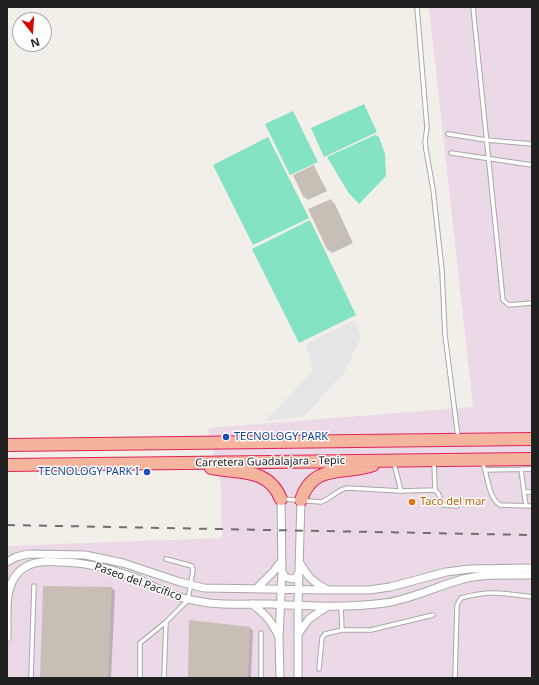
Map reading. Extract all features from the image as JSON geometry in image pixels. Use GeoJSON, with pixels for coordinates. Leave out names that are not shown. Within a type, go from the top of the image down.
{"type":"FeatureCollection","features":[{"type":"Feature","properties":{"kind":"highway","name":"Carretera Guadalajara - Tepic"},"geometry":{"type":"LineString","coordinates":[[7,445],[532,439]]}},
{"type":"Feature","properties":{"kind":"highway","name":"Carretera Guadalajara - Tepic"},"geometry":{"type":"LineString","coordinates":[[7,465],[434,459],[483,464],[532,459]]}},
{"type":"Feature","properties":{"kind":"highway"},"geometry":{"type":"LineString","coordinates":[[301,500],[309,483],[322,474],[361,468],[391,460]]}},
{"type":"Feature","properties":{"kind":"highway"},"geometry":{"type":"LineString","coordinates":[[192,463],[219,470],[252,473],[269,481],[278,490],[281,499]]}},
{"type":"Feature","properties":{"kind":"street"},"geometry":{"type":"LineString","coordinates":[[280,678],[279,637],[282,589],[281,499]]}},
{"type":"Feature","properties":{"kind":"street"},"geometry":{"type":"LineString","coordinates":[[298,678],[298,605],[301,500]]}},
{"type":"Feature","properties":{"kind":"street","name":"Paseo del Pacífico"},"geometry":{"type":"LineString","coordinates":[[8,561],[28,554],[86,555],[122,563],[180,582],[208,588],[299,589]]}},
{"type":"Feature","properties":{"kind":"street"},"geometry":{"type":"LineString","coordinates":[[257,588],[274,571],[282,560]]}},
{"type":"Feature","properties":{"kind":"street"},"geometry":{"type":"LineString","coordinates":[[7,638],[9,588],[12,580],[19,571],[8,561]]}},
{"type":"Feature","properties":{"kind":"street","name":"Paseo del Pacífico"},"geometry":{"type":"LineString","coordinates":[[19,571],[42,561],[92,565],[138,580],[188,600],[281,605]]}},
{"type":"Feature","properties":{"kind":"street"},"geometry":{"type":"LineString","coordinates":[[300,563],[307,575],[316,584],[328,590]]}},
{"type":"Feature","properties":{"kind":"street"},"geometry":{"type":"LineString","coordinates":[[299,589],[369,590],[390,587],[446,572],[470,569],[532,568]]}},
{"type":"Feature","properties":{"kind":"street"},"geometry":{"type":"LineString","coordinates":[[282,572],[286,577],[292,579],[296,578],[300,572]]}},
{"type":"Feature","properties":{"kind":"street"},"geometry":{"type":"LineString","coordinates":[[281,605],[385,603],[464,579],[479,576],[532,575]]}},
{"type":"Feature","properties":{"kind":"street"},"geometry":{"type":"LineString","coordinates":[[176,596],[180,594],[180,582]]}},
{"type":"Feature","properties":{"kind":"street"},"geometry":{"type":"LineString","coordinates":[[205,602],[201,596],[208,588]]}},
{"type":"Feature","properties":{"kind":"street"},"geometry":{"type":"LineString","coordinates":[[251,604],[272,622],[279,637]]}},
{"type":"Feature","properties":{"kind":"street"},"geometry":{"type":"LineString","coordinates":[[298,634],[309,619],[329,605]]}},
{"type":"Feature","properties":{"kind":"lane"},"geometry":{"type":"LineString","coordinates":[[417,7],[427,128],[426,145],[433,189],[442,271],[446,335],[458,440]]}},
{"type":"Feature","properties":{"kind":"lane"},"geometry":{"type":"LineString","coordinates":[[473,7],[503,300],[509,305],[532,303]]}},
{"type":"Feature","properties":{"kind":"lane"},"geometry":{"type":"LineString","coordinates":[[448,134],[486,140],[532,144]]}},
{"type":"Feature","properties":{"kind":"lane"},"geometry":{"type":"LineString","coordinates":[[451,153],[532,165]]}},
{"type":"Feature","properties":{"kind":"lane"},"geometry":{"type":"LineString","coordinates":[[434,459],[435,490],[438,493],[443,505],[456,506]]}},
{"type":"Feature","properties":{"kind":"lane"},"geometry":{"type":"LineString","coordinates":[[391,460],[401,491]]}},
{"type":"Feature","properties":{"kind":"lane"},"geometry":{"type":"LineString","coordinates":[[532,469],[483,464],[494,500],[497,503],[500,505],[532,506]]}},
{"type":"Feature","properties":{"kind":"lane"},"geometry":{"type":"LineString","coordinates":[[521,469],[526,506]]}},
{"type":"Feature","properties":{"kind":"lane"},"geometry":{"type":"LineString","coordinates":[[281,499],[321,502],[327,500],[342,489],[347,488],[401,491],[435,490]]}},
{"type":"Feature","properties":{"kind":"lane"},"geometry":{"type":"LineString","coordinates":[[524,492],[532,492]]}},
{"type":"Feature","properties":{"kind":"lane"},"geometry":{"type":"LineString","coordinates":[[140,678],[140,643],[166,622],[188,600],[194,570],[192,566],[166,559]]}},
{"type":"Feature","properties":{"kind":"lane"},"geometry":{"type":"LineString","coordinates":[[31,678],[34,586]]}},
{"type":"Feature","properties":{"kind":"lane"},"geometry":{"type":"LineString","coordinates":[[455,678],[457,605],[461,598],[478,593],[496,592],[532,597]]}},
{"type":"Feature","properties":{"kind":"lane"},"geometry":{"type":"LineString","coordinates":[[341,605],[342,630]]}},
{"type":"Feature","properties":{"kind":"lane"},"geometry":{"type":"LineString","coordinates":[[319,669],[322,638],[325,634],[342,630],[371,630],[433,615]]}},
{"type":"Feature","properties":{"kind":"lane"},"geometry":{"type":"LineString","coordinates":[[164,678],[166,622]]}},
{"type":"Feature","properties":{"kind":"lane"},"geometry":{"type":"LineString","coordinates":[[261,633],[261,678]]}},
{"type":"Feature","properties":{"kind":"shaded area"},"geometry":{"type":"Polygon","coordinates":[[[429,7],[532,7],[532,678],[7,678],[7,546],[222,538],[221,486],[208,428],[473,407],[429,7]]]}},
{"type":"Feature","properties":{"kind":"shaded area"},"geometry":{"type":"Polygon","coordinates":[[[354,320],[361,337],[343,375],[303,417],[265,421],[313,371],[306,344],[354,320]]]}},
{"type":"Feature","properties":{"kind":"green space"},"geometry":{"type":"Polygon","coordinates":[[[364,104],[377,132],[324,157],[311,128],[364,104]]]}},
{"type":"Feature","properties":{"kind":"green space"},"geometry":{"type":"Polygon","coordinates":[[[293,111],[318,162],[290,175],[265,124],[293,111]]]}},
{"type":"Feature","properties":{"kind":"green space"},"geometry":{"type":"Polygon","coordinates":[[[375,135],[379,137],[385,154],[386,176],[359,204],[348,192],[327,157],[375,135]]]}},
{"type":"Feature","properties":{"kind":"green space"},"geometry":{"type":"Polygon","coordinates":[[[268,137],[309,218],[253,245],[213,165],[268,137]]]}},
{"type":"Feature","properties":{"kind":"green space"},"geometry":{"type":"Polygon","coordinates":[[[310,220],[356,315],[299,343],[252,249],[310,220]]]}},
{"type":"Feature","properties":{"kind":"building"},"geometry":{"type":"Polygon","coordinates":[[[314,165],[324,188],[304,198],[293,175],[314,165]]]}},
{"type":"Feature","properties":{"kind":"building"},"geometry":{"type":"Polygon","coordinates":[[[331,199],[349,239],[327,249],[308,209],[331,199]]]}},
{"type":"Feature","properties":{"kind":"building"},"geometry":{"type":"Polygon","coordinates":[[[43,586],[112,587],[108,678],[40,678],[43,586]]]}},
{"type":"Feature","properties":{"kind":"building"},"geometry":{"type":"Polygon","coordinates":[[[189,620],[250,627],[248,678],[188,678],[189,620]]]}},
{"type":"Feature","properties":{"kind":"railway"},"geometry":{"type":"LineString","coordinates":[[7,525],[532,535]]}},
{"type":"Feature","properties":{"kind":"place","name":"TECNOLOGY PARK"},"geometry":{"type":"Point","coordinates":[226,437]}},
{"type":"Feature","properties":{"kind":"place","name":"TECNOLOGY PARK I"},"geometry":{"type":"Point","coordinates":[147,472]}},
{"type":"Feature","properties":{"kind":"place","name":"Taco del mar"},"geometry":{"type":"Point","coordinates":[412,502]}}]}
